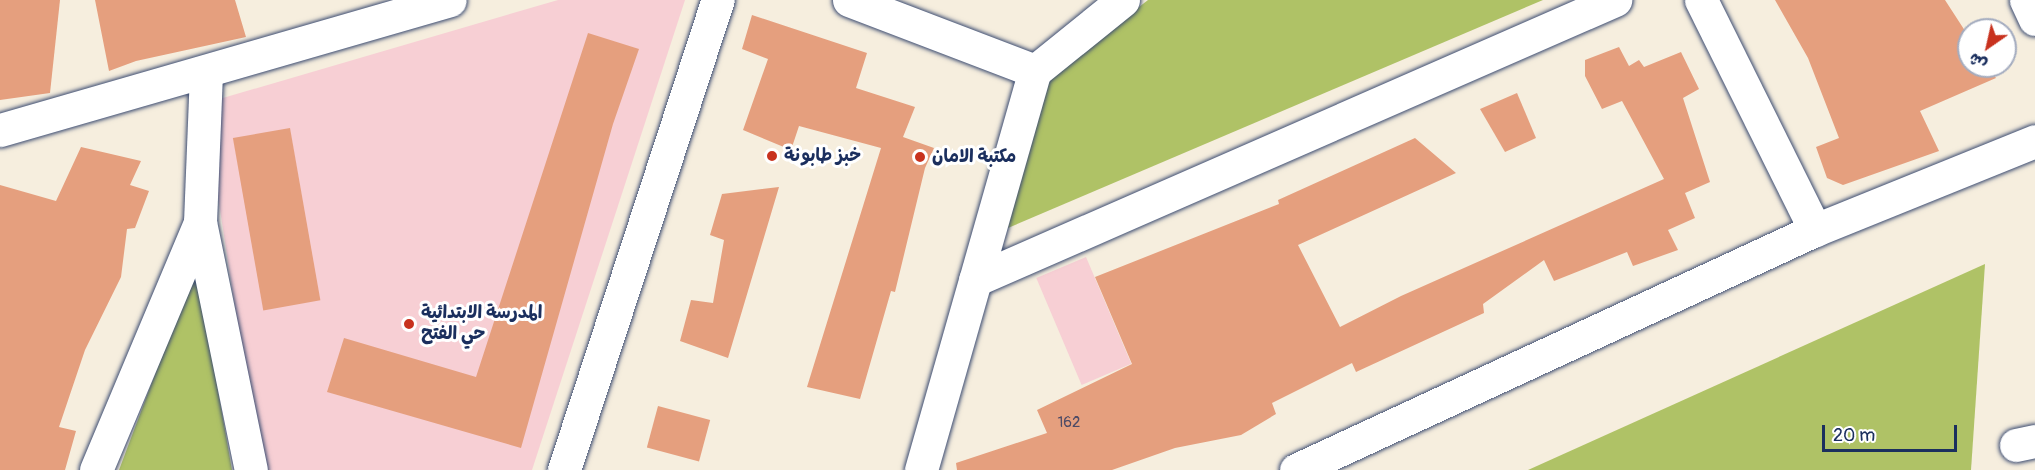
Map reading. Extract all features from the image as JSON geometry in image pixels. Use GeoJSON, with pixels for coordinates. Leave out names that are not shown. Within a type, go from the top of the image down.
{"type":"FeatureCollection","features":[{"type":"Feature","properties":{"kind":"street"},"geometry":{"type":"LineString","coordinates":[[0,130],[450,0]]}},
{"type":"Feature","properties":{"kind":"street"},"geometry":{"type":"LineString","coordinates":[[564,470],[718,0]]}},
{"type":"Feature","properties":{"kind":"street"},"geometry":{"type":"LineString","coordinates":[[849,0],[1035,71]]}},
{"type":"Feature","properties":{"kind":"street"},"geometry":{"type":"LineString","coordinates":[[921,470],[1035,71],[1124,0]]}},
{"type":"Feature","properties":{"kind":"street"},"geometry":{"type":"LineString","coordinates":[[975,280],[1615,0]]}},
{"type":"Feature","properties":{"kind":"street"},"geometry":{"type":"LineString","coordinates":[[1701,0],[1815,230]]}},
{"type":"Feature","properties":{"kind":"street"},"geometry":{"type":"LineString","coordinates":[[2026,0],[2035,18]]}},
{"type":"Feature","properties":{"kind":"street"},"geometry":{"type":"LineString","coordinates":[[206,72],[200,222],[251,470]]}},
{"type":"Feature","properties":{"kind":"street"},"geometry":{"type":"LineString","coordinates":[[1296,470],[1815,230],[2035,141]]}},
{"type":"Feature","properties":{"kind":"street"},"geometry":{"type":"LineString","coordinates":[[96,470],[200,222]]}},
{"type":"Feature","properties":{"kind":"shaded area","name":"المدرسة الابتدائية حي الفتح"},"geometry":{"type":"Polygon","coordinates":[[[558,0],[685,0],[532,470],[260,470],[215,177],[216,100],[558,0]]]}},
{"type":"Feature","properties":{"kind":"shaded area"},"geometry":{"type":"Polygon","coordinates":[[[1086,257],[1131,364],[1082,385],[1036,278],[1086,257]]]}},
{"type":"Feature","properties":{"kind":"green space"},"geometry":{"type":"Polygon","coordinates":[[[1148,0],[1543,0],[1008,228],[1046,80],[1148,0]]]}},
{"type":"Feature","properties":{"kind":"green space"},"geometry":{"type":"Polygon","coordinates":[[[1985,264],[1971,470],[1528,470],[1985,264]]]}},
{"type":"Feature","properties":{"kind":"green space"},"geometry":{"type":"Polygon","coordinates":[[[196,265],[232,470],[119,470],[196,265]]]}},
{"type":"Feature","properties":{"kind":"building"},"geometry":{"type":"Polygon","coordinates":[[[0,0],[60,0],[50,93],[0,100],[0,0]]]}},
{"type":"Feature","properties":{"kind":"building"},"geometry":{"type":"Polygon","coordinates":[[[95,0],[235,0],[246,37],[136,61],[109,71],[95,0]]]}},
{"type":"Feature","properties":{"kind":"building"},"geometry":{"type":"Polygon","coordinates":[[[1775,0],[1945,0],[1957,18],[1957,78],[1996,78],[1920,111],[1939,151],[1843,185],[1827,178],[1816,147],[1839,138],[1808,58],[1775,0]]]}},
{"type":"Feature","properties":{"kind":"building"},"geometry":{"type":"Polygon","coordinates":[[[752,15],[867,53],[856,88],[915,107],[903,137],[934,148],[925,168],[895,292],[891,291],[860,399],[807,387],[881,148],[799,126],[791,150],[743,130],[768,59],[742,49],[752,15]]]}},
{"type":"Feature","properties":{"kind":"building"},"geometry":{"type":"Polygon","coordinates":[[[588,33],[639,49],[613,124],[521,448],[327,392],[344,338],[476,377],[588,33]]]}},
{"type":"Feature","properties":{"kind":"building"},"geometry":{"type":"Polygon","coordinates":[[[1619,47],[1629,66],[1639,60],[1644,67],[1681,52],[1699,89],[1683,98],[1710,182],[1685,193],[1695,218],[1668,230],[1678,250],[1633,266],[1627,252],[1554,281],[1544,260],[1483,304],[1484,313],[1356,372],[1352,363],[1272,403],[1276,414],[1241,435],[1175,448],[1112,470],[957,470],[956,463],[1047,433],[1037,410],[1132,364],[1095,277],[1279,204],[1278,200],[1415,138],[1456,173],[1298,245],[1340,327],[1401,296],[1664,179],[1622,101],[1602,109],[1585,76],[1585,60],[1619,47]]]}},
{"type":"Feature","properties":{"kind":"building"},"geometry":{"type":"Polygon","coordinates":[[[1517,93],[1536,138],[1505,152],[1480,109],[1517,93]]]}},
{"type":"Feature","properties":{"kind":"building"},"geometry":{"type":"Polygon","coordinates":[[[290,128],[320,300],[263,310],[233,138],[290,128]]]}},
{"type":"Feature","properties":{"kind":"building"},"geometry":{"type":"Polygon","coordinates":[[[81,147],[141,161],[130,185],[149,191],[135,228],[127,229],[121,277],[85,350],[59,427],[76,431],[65,470],[0,470],[0,185],[56,201],[81,147]]]}},
{"type":"Feature","properties":{"kind":"building"},"geometry":{"type":"Polygon","coordinates":[[[779,187],[728,358],[680,341],[691,300],[713,303],[724,240],[710,235],[722,194],[779,187]]]}},
{"type":"Feature","properties":{"kind":"building"},"geometry":{"type":"Polygon","coordinates":[[[658,406],[710,420],[699,462],[647,448],[658,406]]]}},
{"type":"Feature","properties":{"kind":"place","name":"خبز طابونة"},"geometry":{"type":"Point","coordinates":[772,156]}},
{"type":"Feature","properties":{"kind":"place","name":"مكتبة الامان"},"geometry":{"type":"Point","coordinates":[920,157]}},
{"type":"Feature","properties":{"kind":"place","name":"المدرسة الابتدائية حي الفتح"},"geometry":{"type":"Point","coordinates":[409,324]}}]}
